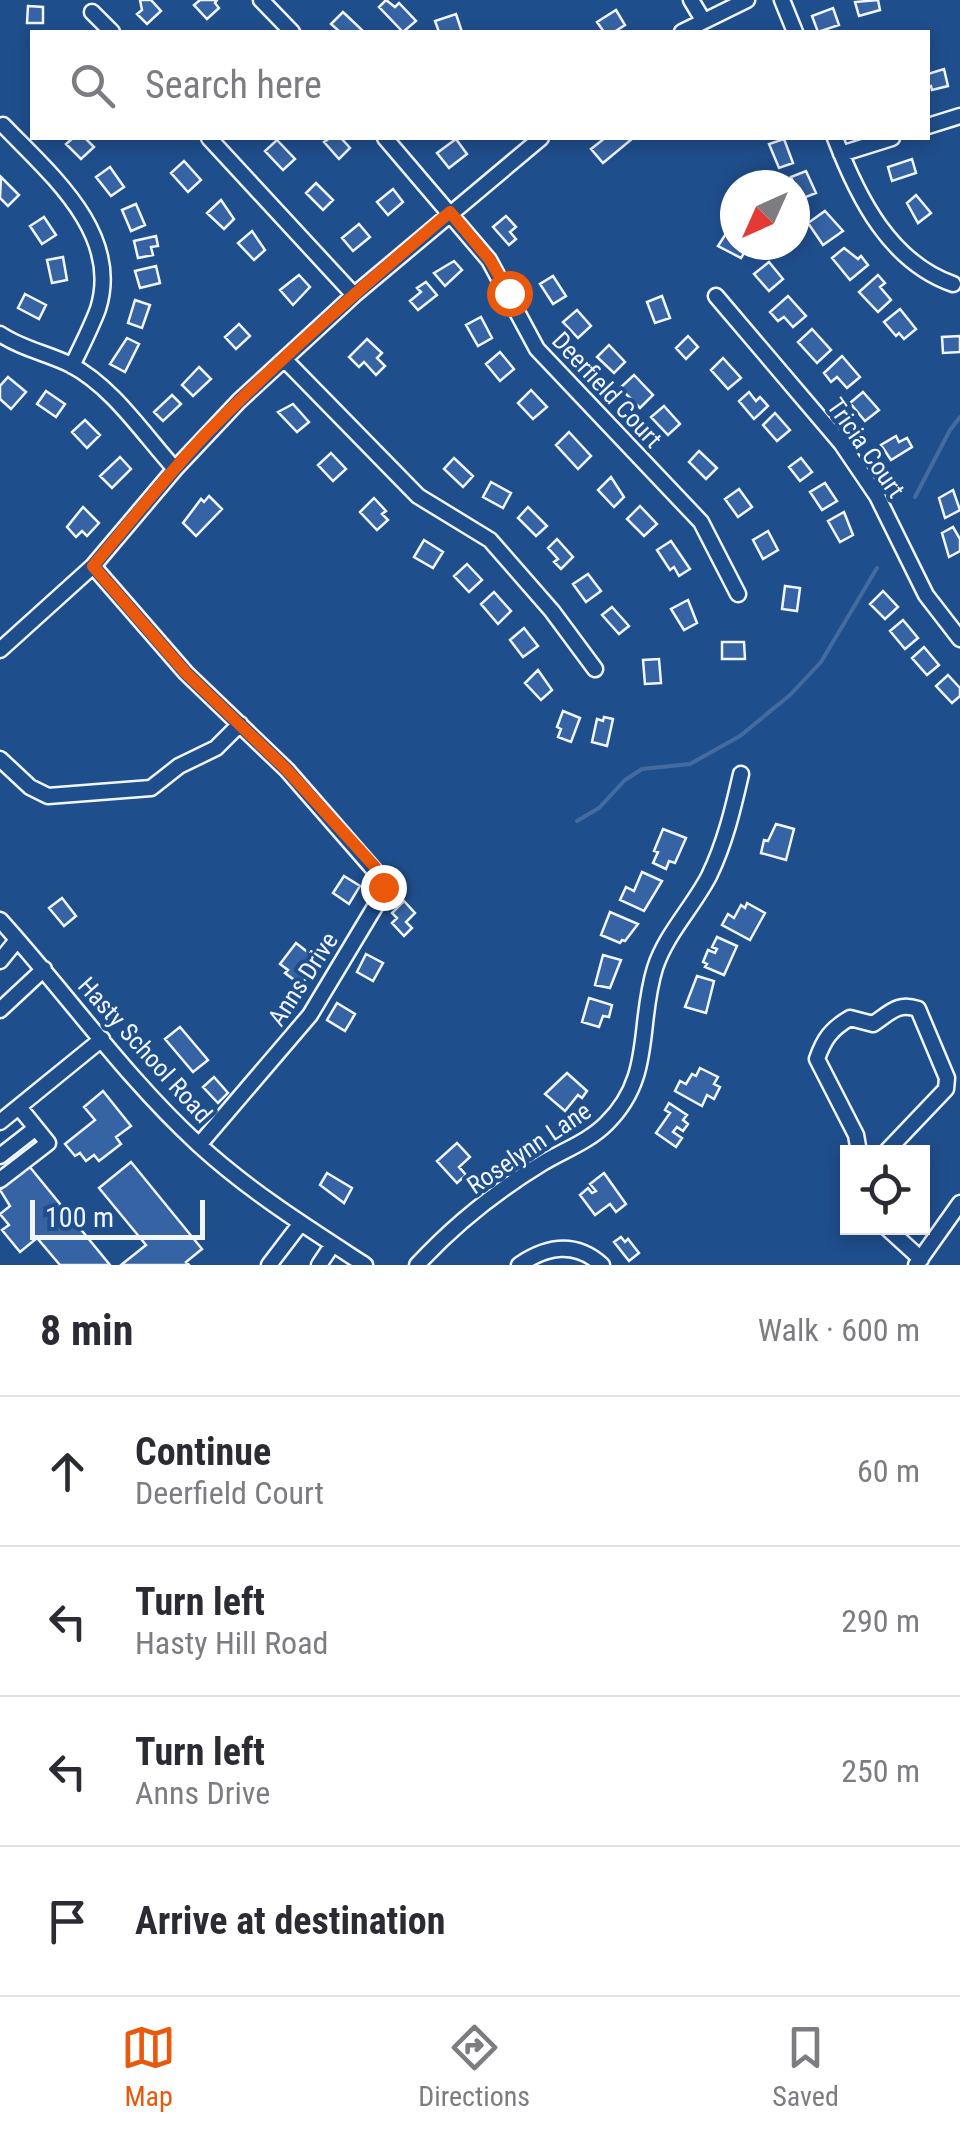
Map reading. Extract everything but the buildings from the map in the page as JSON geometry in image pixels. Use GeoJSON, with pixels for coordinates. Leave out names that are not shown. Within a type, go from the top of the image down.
{"type":"FeatureCollection","features":[{"type":"Feature","properties":{"kind":"street"},"geometry":{"type":"LineString","coordinates":[[261,0],[290,30]]}},
{"type":"Feature","properties":{"kind":"street"},"geometry":{"type":"LineString","coordinates":[[691,0],[703,20]]}},
{"type":"Feature","properties":{"kind":"street"},"geometry":{"type":"LineString","coordinates":[[686,30],[746,0]]}},
{"type":"Feature","properties":{"kind":"street"},"geometry":{"type":"LineString","coordinates":[[782,0],[794,30]]}},
{"type":"Feature","properties":{"kind":"street"},"geometry":{"type":"LineString","coordinates":[[92,12],[110,30]]}},
{"type":"Feature","properties":{"kind":"street"},"geometry":{"type":"LineString","coordinates":[[930,125],[960,116]]}},
{"type":"Feature","properties":{"kind":"street"},"geometry":{"type":"LineString","coordinates":[[3,125],[76,204],[90,225],[97,247],[101,286],[98,307],[72,366]]}},
{"type":"Feature","properties":{"kind":"street"},"geometry":{"type":"LineString","coordinates":[[210,140],[354,295]]}},
{"type":"Feature","properties":{"kind":"street","name":"Deerfield Court"},"geometry":{"type":"LineString","coordinates":[[387,140],[502,278],[537,350],[701,522],[738,594]]}},
{"type":"Feature","properties":{"kind":"street"},"geometry":{"type":"LineString","coordinates":[[0,650],[93,566],[216,424],[354,295],[539,140]]}},
{"type":"Feature","properties":{"kind":"street"},"geometry":{"type":"LineString","coordinates":[[836,140],[867,208],[903,255],[927,275],[953,284]]}},
{"type":"Feature","properties":{"kind":"street"},"geometry":{"type":"LineString","coordinates":[[841,154],[886,140]]}},
{"type":"Feature","properties":{"kind":"street","name":"Tricia Court"},"geometry":{"type":"LineString","coordinates":[[716,296],[841,443],[877,496],[926,595],[960,639]]}},
{"type":"Feature","properties":{"kind":"street"},"geometry":{"type":"LineString","coordinates":[[0,334],[94,380],[175,470]]}},
{"type":"Feature","properties":{"kind":"street"},"geometry":{"type":"LineString","coordinates":[[285,360],[418,496],[490,540],[552,611],[595,669]]}},
{"type":"Feature","properties":{"kind":"street","name":"Anns Drive"},"geometry":{"type":"LineString","coordinates":[[93,566],[186,673],[287,770],[382,879],[383,887],[349,953],[310,1015],[199,1145]]}},
{"type":"Feature","properties":{"kind":"street"},"geometry":{"type":"LineString","coordinates":[[0,759],[30,788],[48,796],[152,788],[179,766],[206,755],[240,724]]}},
{"type":"Feature","properties":{"kind":"street","name":"Roselynn Lane"},"geometry":{"type":"LineString","coordinates":[[417,1265],[487,1201],[604,1127],[625,1102],[644,1050],[655,967],[709,876],[728,826],[741,774]]}},
{"type":"Feature","properties":{"kind":"street","name":"Hasty School Road"},"geometry":{"type":"LineString","coordinates":[[0,920],[7,947],[44,969],[157,1103],[199,1145],[301,1222],[366,1265]]}},
{"type":"Feature","properties":{"kind":"street"},"geometry":{"type":"LineString","coordinates":[[0,1010],[44,969]]}},
{"type":"Feature","properties":{"kind":"street"},"geometry":{"type":"LineString","coordinates":[[858,1145],[817,1059],[833,1028],[850,1018],[873,1024],[890,1010],[906,1005],[918,1009],[947,1078],[946,1088],[893,1145]]}},
{"type":"Feature","properties":{"kind":"street"},"geometry":{"type":"LineString","coordinates":[[0,1122],[102,1040]]}},
{"type":"Feature","properties":{"kind":"street"},"geometry":{"type":"LineString","coordinates":[[0,1180],[48,1143],[19,1107]]}},
{"type":"Feature","properties":{"kind":"street"},"geometry":{"type":"LineString","coordinates":[[0,1156],[36,1128]]}},
{"type":"Feature","properties":{"kind":"street"},"geometry":{"type":"LineString","coordinates":[[893,1235],[918,1262],[960,1204]]}},
{"type":"Feature","properties":{"kind":"street"},"geometry":{"type":"LineString","coordinates":[[269,1265],[301,1222]]}},
{"type":"Feature","properties":{"kind":"street"},"geometry":{"type":"LineString","coordinates":[[319,1265],[333,1244]]}},
{"type":"Feature","properties":{"kind":"street"},"geometry":{"type":"LineString","coordinates":[[519,1265],[546,1251],[562,1248],[575,1248],[602,1265]]}},
{"type":"Feature","properties":{"kind":"waterway"},"geometry":{"type":"LineString","coordinates":[[915,497],[960,417]]}},
{"type":"Feature","properties":{"kind":"waterway"},"geometry":{"type":"LineString","coordinates":[[577,821],[599,808],[625,780],[642,769],[690,764],[740,736],[790,695],[821,662],[877,568]]}},
{"type":"Feature","properties":{"kind":"route"},"geometry":{"type":"LineString","coordinates":[[383,887],[375,867],[287,770],[186,673],[93,566],[239,402],[450,212],[490,260],[509,293]]}}]}
